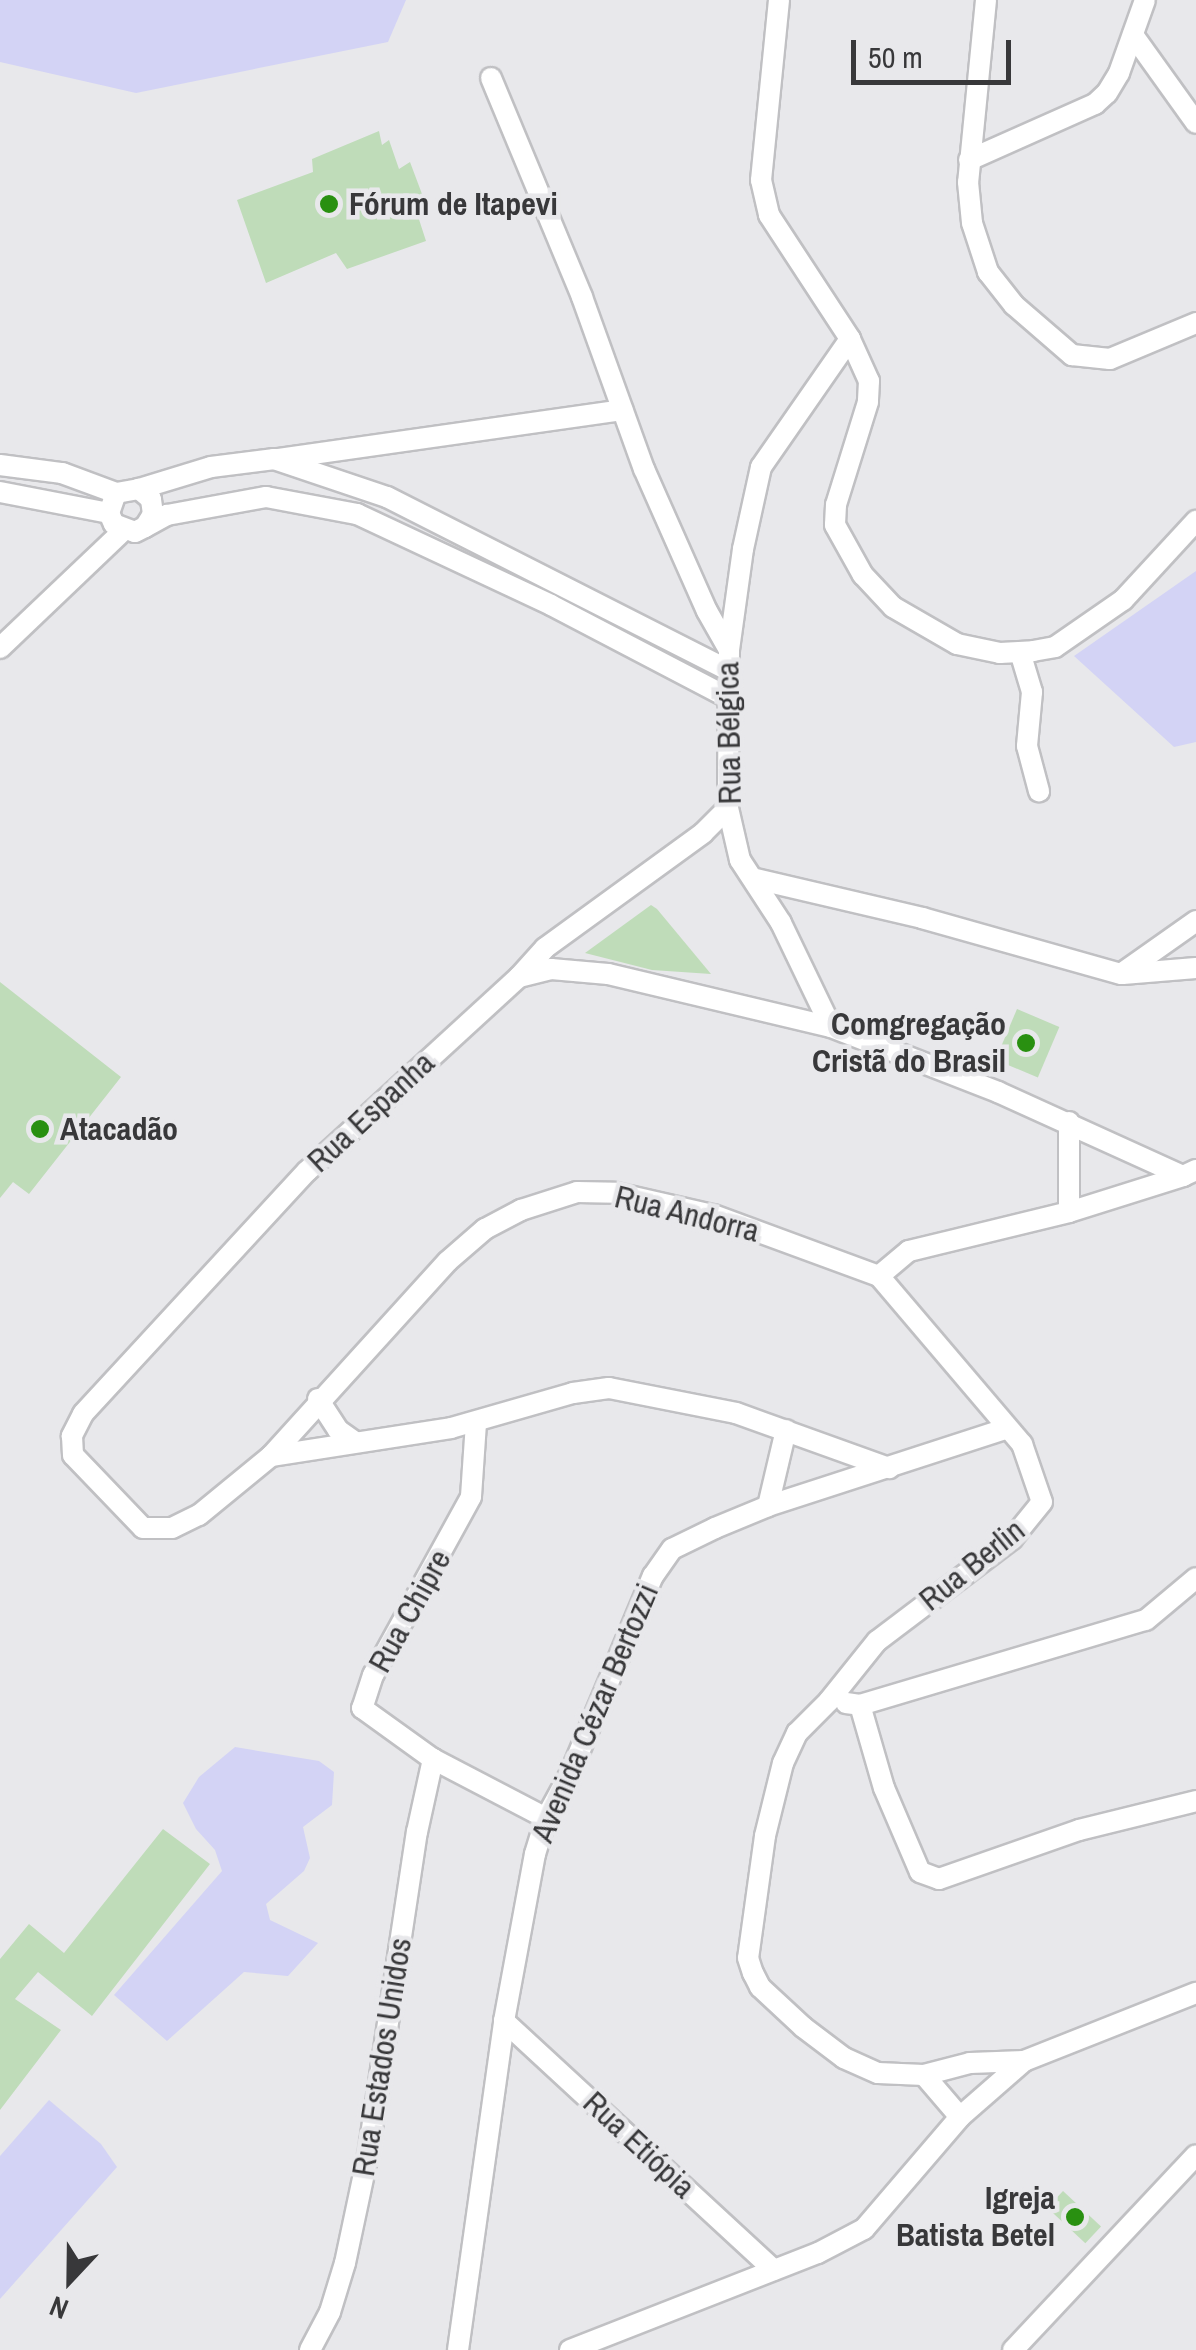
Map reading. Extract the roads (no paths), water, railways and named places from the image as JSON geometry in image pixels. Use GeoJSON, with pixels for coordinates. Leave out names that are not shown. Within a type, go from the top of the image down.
{"type":"FeatureCollection","features":[{"type":"Feature","properties":{"kind":"street"},"geometry":{"type":"LineString","coordinates":[[780,0],[761,180],[769,215],[850,339],[868,381],[836,505],[834,525],[844,547],[892,607],[922,628],[957,644],[1000,653],[1020,652],[1056,646],[1123,600],[1196,521]]}},
{"type":"Feature","properties":{"kind":"street"},"geometry":{"type":"LineString","coordinates":[[986,0],[969,160],[972,223],[988,272],[1014,305],[1072,355],[1110,359],[1196,323]]}},
{"type":"Feature","properties":{"kind":"street"},"geometry":{"type":"LineString","coordinates":[[969,160],[1095,104],[1119,73],[1144,0]]}},
{"type":"Feature","properties":{"kind":"street"},"geometry":{"type":"LineString","coordinates":[[1132,36],[1196,123]]}},
{"type":"Feature","properties":{"kind":"street","name":"Rua Bélgica"},"geometry":{"type":"LineString","coordinates":[[491,78],[582,296],[644,469],[729,660],[728,808],[740,860],[756,879],[831,1027]]}},
{"type":"Feature","properties":{"kind":"street"},"geometry":{"type":"LineString","coordinates":[[274,460],[387,497],[729,660],[742,549],[761,467],[850,339]]}},
{"type":"Feature","properties":{"kind":"street"},"geometry":{"type":"LineString","coordinates":[[112,503],[127,488],[139,489],[211,467],[623,410]]}},
{"type":"Feature","properties":{"kind":"street"},"geometry":{"type":"LineString","coordinates":[[0,465],[62,473],[112,503],[124,531]]}},
{"type":"Feature","properties":{"kind":"street"},"geometry":{"type":"LineString","coordinates":[[139,489],[150,499],[153,514],[145,528]]}},
{"type":"Feature","properties":{"kind":"street"},"geometry":{"type":"LineString","coordinates":[[0,492],[112,503]]}},
{"type":"Feature","properties":{"kind":"street"},"geometry":{"type":"LineString","coordinates":[[0,648],[124,531],[145,528],[167,515],[266,498],[356,514],[551,605],[727,696]]}},
{"type":"Feature","properties":{"kind":"street"},"geometry":{"type":"LineString","coordinates":[[1020,652],[1032,692],[1027,746],[1039,791]]}},
{"type":"Feature","properties":{"kind":"street"},"geometry":{"type":"LineString","coordinates":[[519,976],[545,948],[703,832],[728,808]]}},
{"type":"Feature","properties":{"kind":"street"},"geometry":{"type":"LineString","coordinates":[[756,879],[922,918],[1121,974],[1196,968]]}},
{"type":"Feature","properties":{"kind":"street"},"geometry":{"type":"LineString","coordinates":[[1121,974],[1196,921]]}},
{"type":"Feature","properties":{"kind":"street"},"geometry":{"type":"LineString","coordinates":[[519,976],[551,969],[608,974],[831,1027],[1190,1173]]}},
{"type":"Feature","properties":{"kind":"street","name":"Rua Espanha"},"geometry":{"type":"LineString","coordinates":[[112,1498],[73,1455],[72,1436],[83,1414],[307,1171],[519,976]]}},
{"type":"Feature","properties":{"kind":"street"},"geometry":{"type":"LineString","coordinates":[[1068,1122],[1069,1212]]}},
{"type":"Feature","properties":{"kind":"street"},"geometry":{"type":"LineString","coordinates":[[878,1276],[909,1251],[1069,1212],[1190,1173]]}},
{"type":"Feature","properties":{"kind":"street","name":"Rua Andorra"},"geometry":{"type":"LineString","coordinates":[[112,1498],[143,1528],[172,1528],[199,1515],[271,1456],[318,1399],[376,1344],[448,1261],[485,1229],[522,1210],[578,1192],[616,1192],[714,1215],[878,1276]]}},
{"type":"Feature","properties":{"kind":"street","name":"Rua Berlin"},"geometry":{"type":"LineString","coordinates":[[830,1701],[877,1641],[1012,1539],[1042,1502],[1022,1444],[1005,1429],[944,1348],[878,1276]]}},
{"type":"Feature","properties":{"kind":"street"},"geometry":{"type":"LineString","coordinates":[[271,1456],[476,1423],[573,1392],[609,1388],[688,1402],[786,1430],[889,1468]]}},
{"type":"Feature","properties":{"kind":"street"},"geometry":{"type":"LineString","coordinates":[[318,1399],[338,1430],[354,1441]]}},
{"type":"Feature","properties":{"kind":"street","name":"Rua Chipre"},"geometry":{"type":"LineString","coordinates":[[476,1423],[471,1497],[373,1675],[362,1708],[433,1758],[546,1818]]}},
{"type":"Feature","properties":{"kind":"street","name":"Avenida Cézar Bertozzi"},"geometry":{"type":"LineString","coordinates":[[458,2350],[504,2021],[534,1854],[546,1818],[570,1774],[653,1576],[672,1549],[768,1506],[1005,1429]]}},
{"type":"Feature","properties":{"kind":"street"},"geometry":{"type":"LineString","coordinates":[[768,1506],[786,1430]]}},
{"type":"Feature","properties":{"kind":"street"},"geometry":{"type":"LineString","coordinates":[[1196,1578],[1146,1620],[860,1705],[830,1701],[797,1733],[784,1763],[762,1852],[748,1958],[760,1987],[844,2058],[878,2073],[924,2075],[970,2063],[1024,2061],[1196,1993]]}},
{"type":"Feature","properties":{"kind":"street"},"geometry":{"type":"LineString","coordinates":[[860,1705],[884,1788],[920,1872],[939,1879],[1079,1830],[1196,1801]]}},
{"type":"Feature","properties":{"kind":"street","name":"Rua Estados Unidos"},"geometry":{"type":"LineString","coordinates":[[310,2350],[330,2312],[345,2264],[368,2155],[417,1832],[433,1758]]}},
{"type":"Feature","properties":{"kind":"street","name":"Rua Etiópia"},"geometry":{"type":"LineString","coordinates":[[504,2021],[774,2270]]}},
{"type":"Feature","properties":{"kind":"street"},"geometry":{"type":"LineString","coordinates":[[570,2350],[774,2270],[864,2228],[960,2117],[1024,2061]]}},
{"type":"Feature","properties":{"kind":"street"},"geometry":{"type":"LineString","coordinates":[[924,2075],[960,2117]]}},
{"type":"Feature","properties":{"kind":"street"},"geometry":{"type":"LineString","coordinates":[[1013,2350],[1196,2155]]}},
{"type":"Feature","properties":{"kind":"place","name":"Fórum de Itapevi"},"geometry":{"type":"Point","coordinates":[329,204]}},
{"type":"Feature","properties":{"kind":"place","name":"Comgregação Cristã do Brasil"},"geometry":{"type":"Point","coordinates":[1026,1043]}},
{"type":"Feature","properties":{"kind":"place","name":"Atacadão"},"geometry":{"type":"Point","coordinates":[40,1129]}},
{"type":"Feature","properties":{"kind":"place","name":"Igreja Batista Betel"},"geometry":{"type":"Point","coordinates":[1075,2217]}}]}
